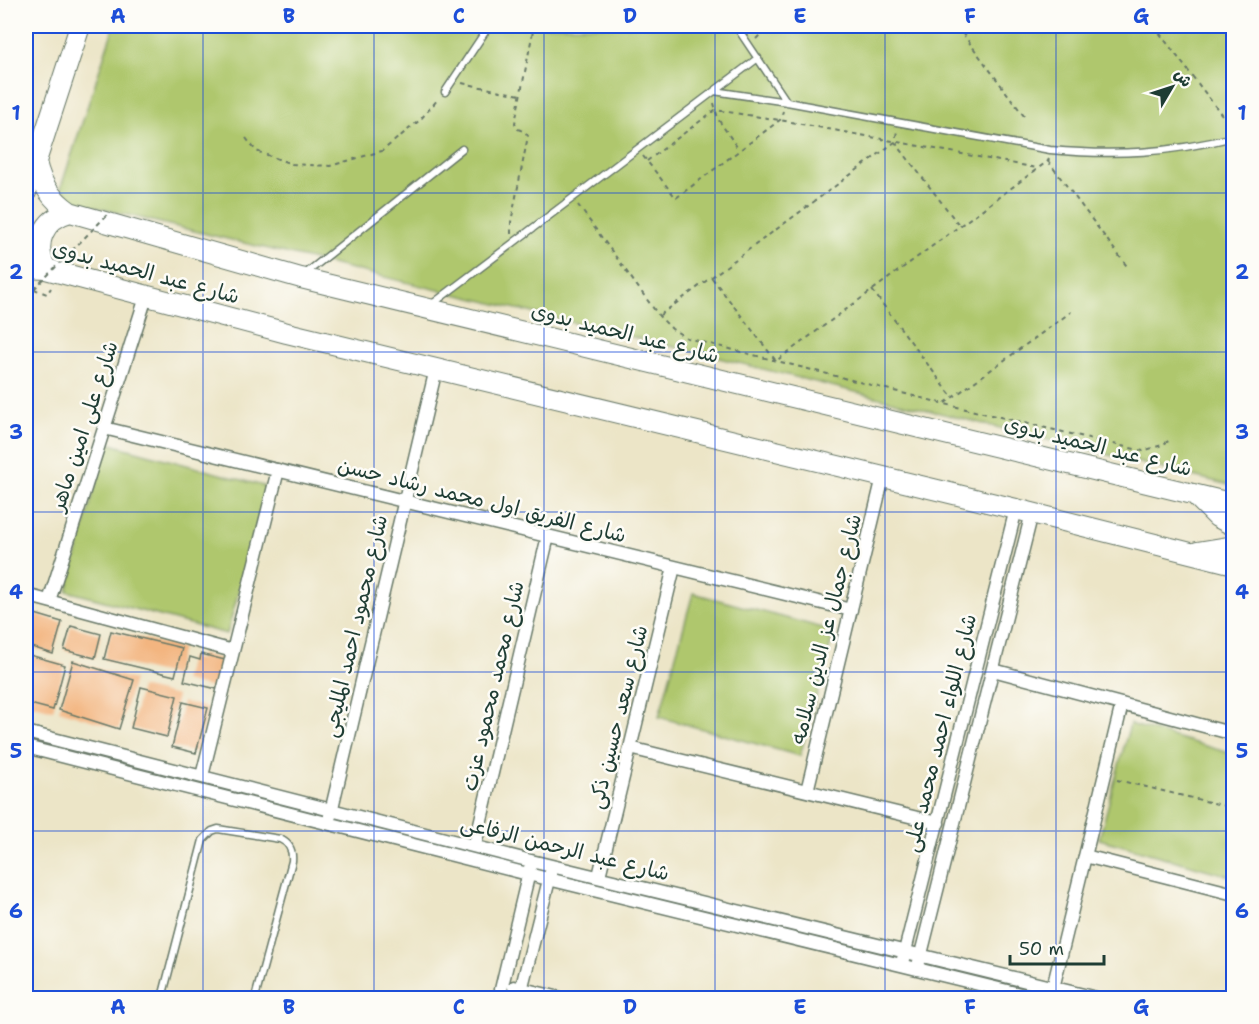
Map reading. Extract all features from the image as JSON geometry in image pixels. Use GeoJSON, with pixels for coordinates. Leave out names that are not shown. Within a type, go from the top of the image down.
{"type":"FeatureCollection","features":[{"type":"Feature","properties":{"kind":"main road"},"geometry":{"type":"LineString","coordinates":[[26,192],[80,26]]}},
{"type":"Feature","properties":{"kind":"main road","name":"شارع عبد الحميد بدوى"},"geometry":{"type":"LineString","coordinates":[[36,162],[47,191],[70,212],[301,278],[1233,504]]}},
{"type":"Feature","properties":{"kind":"main road"},"geometry":{"type":"LineString","coordinates":[[45,269],[39,248],[42,234],[51,222],[70,212]]}},
{"type":"Feature","properties":{"kind":"main road","name":"شارع عبد الحميد بدوى"},"geometry":{"type":"LineString","coordinates":[[26,268],[45,269],[146,297],[1233,564]]}},
{"type":"Feature","properties":{"kind":"main road"},"geometry":{"type":"LineString","coordinates":[[1194,494],[1208,510],[1233,526]]}},
{"type":"Feature","properties":{"kind":"main road"},"geometry":{"type":"LineString","coordinates":[[1192,554],[1217,547],[1233,546]]}},
{"type":"Feature","properties":{"kind":"street","name":"شارع على امين ماهر"},"geometry":{"type":"LineString","coordinates":[[49,601],[146,297]]}},
{"type":"Feature","properties":{"kind":"street","name":"شارع محمود احمد المليجى"},"geometry":{"type":"LineString","coordinates":[[328,823],[436,369]]}},
{"type":"Feature","properties":{"kind":"street","name":"شارع الفريق اول محمد رشاد حسن"},"geometry":{"type":"LineString","coordinates":[[104,428],[851,610]]}},
{"type":"Feature","properties":{"kind":"street"},"geometry":{"type":"LineString","coordinates":[[202,776],[278,470]]}},
{"type":"Feature","properties":{"kind":"street","name":"شارع جمال عز الدين سلامه"},"geometry":{"type":"LineString","coordinates":[[807,791],[883,477]]}},
{"type":"Feature","properties":{"kind":"street","name":"شارع اللواء احمد محمد على"},"geometry":{"type":"LineString","coordinates":[[918,969],[993,670],[1024,511]]}},
{"type":"Feature","properties":{"kind":"street","name":"شارع اللواء احمد محمد على"},"geometry":{"type":"LineString","coordinates":[[902,965],[938,823],[1024,511]]}},
{"type":"Feature","properties":{"kind":"street","name":"شارع محمد محمود عزت"},"geometry":{"type":"LineString","coordinates":[[475,845],[548,536]]}},
{"type":"Feature","properties":{"kind":"street","name":"شارع سعد حسين ذكى"},"geometry":{"type":"LineString","coordinates":[[600,876],[674,567]]}},
{"type":"Feature","properties":{"kind":"street"},"geometry":{"type":"LineString","coordinates":[[26,595],[233,651]]}},
{"type":"Feature","properties":{"kind":"street"},"geometry":{"type":"LineString","coordinates":[[993,670],[1233,734]]}},
{"type":"Feature","properties":{"kind":"street"},"geometry":{"type":"LineString","coordinates":[[1053,988],[1122,704]]}},
{"type":"Feature","properties":{"kind":"street","name":"شارع عبد الرحمن الرفاعى"},"geometry":{"type":"LineString","coordinates":[[26,732],[531,861],[600,876],[1096,999]]}},
{"type":"Feature","properties":{"kind":"street","name":"شارع عبد الرحمن الرفاعى"},"geometry":{"type":"LineString","coordinates":[[26,747],[1036,999]]}},
{"type":"Feature","properties":{"kind":"street"},"geometry":{"type":"LineString","coordinates":[[630,747],[938,823]]}},
{"type":"Feature","properties":{"kind":"street"},"geometry":{"type":"LineString","coordinates":[[1085,856],[1233,894]]}},
{"type":"Feature","properties":{"kind":"street"},"geometry":{"type":"LineString","coordinates":[[499,999],[531,861]]}},
{"type":"Feature","properties":{"kind":"street"},"geometry":{"type":"LineString","coordinates":[[520,994],[553,865]]}},
{"type":"Feature","properties":{"kind":"street"},"geometry":{"type":"LineString","coordinates":[[503,984],[520,994],[560,999]]}},
{"type":"Feature","properties":{"kind":"lane"},"geometry":{"type":"LineString","coordinates":[[445,92],[489,26]]}},
{"type":"Feature","properties":{"kind":"lane"},"geometry":{"type":"LineString","coordinates":[[736,26],[787,102]]}},
{"type":"Feature","properties":{"kind":"lane"},"geometry":{"type":"LineString","coordinates":[[426,309],[758,58]]}},
{"type":"Feature","properties":{"kind":"lane"},"geometry":{"type":"LineString","coordinates":[[714,91],[1050,150],[1117,154],[1150,153],[1233,137]]}},
{"type":"Feature","properties":{"kind":"lane"},"geometry":{"type":"LineString","coordinates":[[301,278],[462,149]]}},
{"type":"Feature","properties":{"kind":"lane"},"geometry":{"type":"LineString","coordinates":[[162,999],[203,840],[212,831],[219,830],[279,839],[288,844],[292,852],[292,861],[255,999]]}},
{"type":"Feature","properties":{"kind":"path"},"geometry":{"type":"LineString","coordinates":[[514,242],[511,235],[511,222],[528,136],[518,129],[515,123],[534,26]]}},
{"type":"Feature","properties":{"kind":"path"},"geometry":{"type":"LineString","coordinates":[[749,45],[768,26]]}},
{"type":"Feature","properties":{"kind":"path"},"geometry":{"type":"LineString","coordinates":[[957,26],[1024,116]]}},
{"type":"Feature","properties":{"kind":"path"},"geometry":{"type":"LineString","coordinates":[[1154,26],[1222,115]]}},
{"type":"Feature","properties":{"kind":"path"},"geometry":{"type":"LineString","coordinates":[[453,81],[520,95]]}},
{"type":"Feature","properties":{"kind":"path"},"geometry":{"type":"LineString","coordinates":[[714,91],[715,111],[718,119],[739,150]]}},
{"type":"Feature","properties":{"kind":"path"},"geometry":{"type":"LineString","coordinates":[[246,138],[256,152],[292,164],[330,166],[382,151],[420,120],[445,92]]}},
{"type":"Feature","properties":{"kind":"path"},"geometry":{"type":"LineString","coordinates":[[638,148],[676,198],[780,120],[787,102]]}},
{"type":"Feature","properties":{"kind":"path"},"geometry":{"type":"LineString","coordinates":[[648,161],[715,111],[780,120],[1038,168]]}},
{"type":"Feature","properties":{"kind":"path"},"geometry":{"type":"LineString","coordinates":[[659,316],[895,142],[898,122]]}},
{"type":"Feature","properties":{"kind":"path"},"geometry":{"type":"LineString","coordinates":[[895,142],[960,226]]}},
{"type":"Feature","properties":{"kind":"path"},"geometry":{"type":"LineString","coordinates":[[776,361],[1048,161],[1050,150]]}},
{"type":"Feature","properties":{"kind":"path"},"geometry":{"type":"LineString","coordinates":[[1048,161],[1130,269]]}},
{"type":"Feature","properties":{"kind":"path"},"geometry":{"type":"LineString","coordinates":[[572,198],[659,316],[672,329],[687,338],[945,404],[1143,450],[1162,446],[1170,440]]}},
{"type":"Feature","properties":{"kind":"path"},"geometry":{"type":"LineString","coordinates":[[47,294],[34,289],[107,215]]}},
{"type":"Feature","properties":{"kind":"path"},"geometry":{"type":"LineString","coordinates":[[712,278],[776,361]]}},
{"type":"Feature","properties":{"kind":"path"},"geometry":{"type":"LineString","coordinates":[[872,290],[953,398]]}},
{"type":"Feature","properties":{"kind":"path"},"geometry":{"type":"LineString","coordinates":[[945,404],[1071,312]]}},
{"type":"Feature","properties":{"kind":"path"},"geometry":{"type":"LineString","coordinates":[[1105,777],[1233,808]]}},
{"type":"Feature","properties":{"kind":"green space"},"geometry":{"type":"Polygon","coordinates":[[[114,26],[1233,26],[1233,486],[695,352],[70,201],[61,187],[114,26]]]}},
{"type":"Feature","properties":{"kind":"green space"},"geometry":{"type":"Polygon","coordinates":[[[107,443],[267,487],[227,634],[67,591],[107,443]]]}},
{"type":"Feature","properties":{"kind":"green space"},"geometry":{"type":"Polygon","coordinates":[[[693,593],[834,631],[800,756],[659,717],[693,593]]]}},
{"type":"Feature","properties":{"kind":"green space"},"geometry":{"type":"Polygon","coordinates":[[[1130,724],[1233,754],[1233,877],[1099,839],[1130,724]]]}},
{"type":"Feature","properties":{"kind":"building"},"geometry":{"type":"Polygon","coordinates":[[[35,614],[62,622],[53,654],[26,645],[35,614]]]}},
{"type":"Feature","properties":{"kind":"building"},"geometry":{"type":"Polygon","coordinates":[[[71,626],[101,634],[95,658],[64,650],[71,626]]]}},
{"type":"Feature","properties":{"kind":"building"},"geometry":{"type":"Polygon","coordinates":[[[111,631],[182,648],[175,676],[104,659],[111,631]]]}},
{"type":"Feature","properties":{"kind":"building"},"geometry":{"type":"Polygon","coordinates":[[[26,654],[65,665],[53,710],[26,703],[26,654]]]}},
{"type":"Feature","properties":{"kind":"building"},"geometry":{"type":"Polygon","coordinates":[[[201,654],[225,660],[217,689],[184,681],[190,657],[200,660],[201,654]]]}},
{"type":"Feature","properties":{"kind":"building"},"geometry":{"type":"Polygon","coordinates":[[[73,661],[134,680],[119,729],[59,710],[73,661]]]}},
{"type":"Feature","properties":{"kind":"building"},"geometry":{"type":"Polygon","coordinates":[[[141,687],[177,696],[167,737],[131,728],[141,687]]]}},
{"type":"Feature","properties":{"kind":"building"},"geometry":{"type":"Polygon","coordinates":[[[183,702],[208,708],[196,753],[172,747],[183,702]]]}}]}
